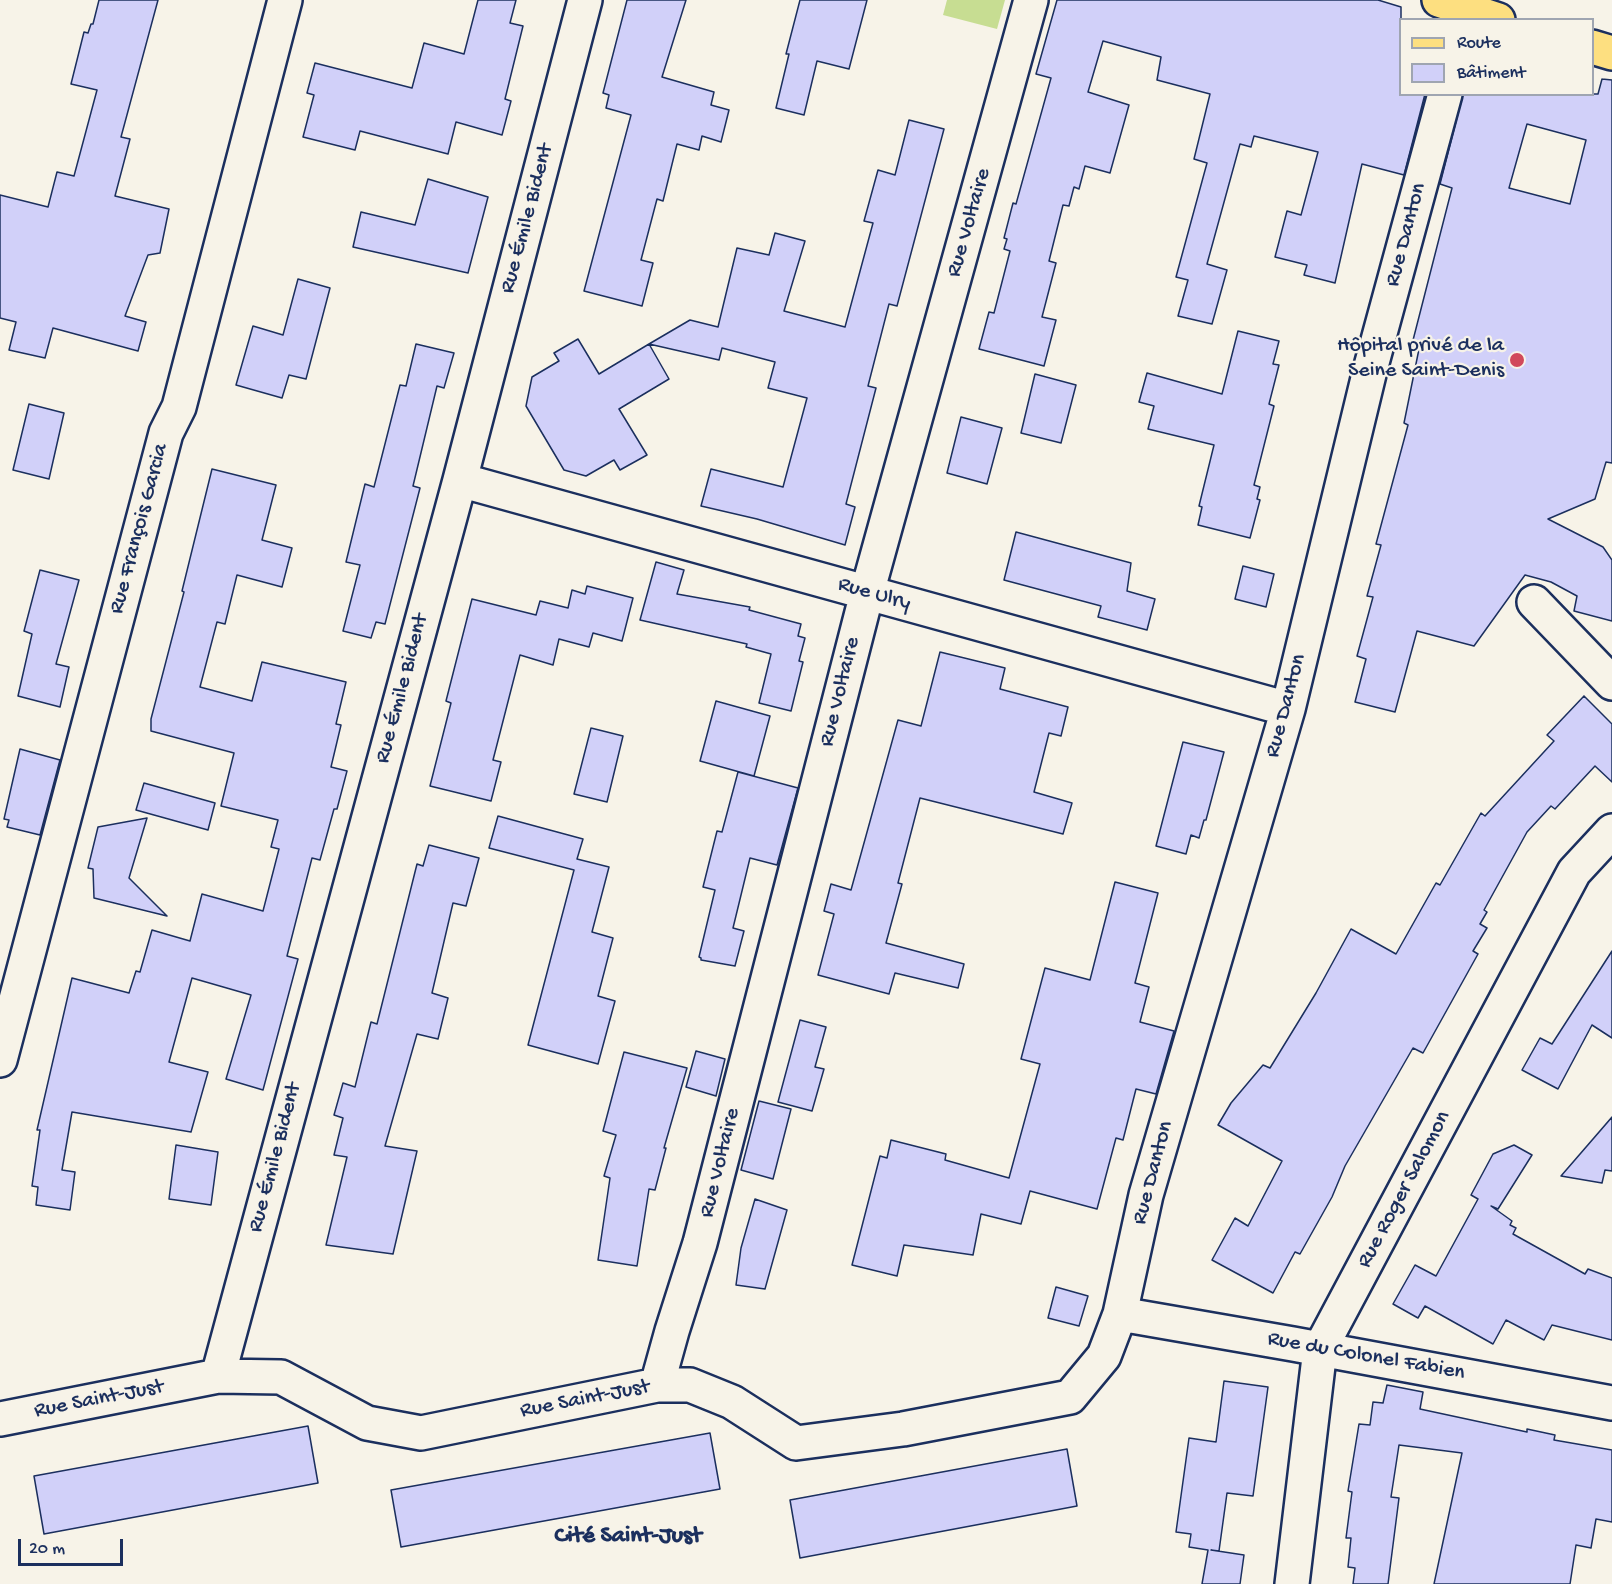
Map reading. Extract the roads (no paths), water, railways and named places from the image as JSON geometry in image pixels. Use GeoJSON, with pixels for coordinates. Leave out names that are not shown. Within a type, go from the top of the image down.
{"type":"FeatureCollection","features":[{"type":"Feature","properties":{"kind":"main road"},"geometry":{"type":"LineString","coordinates":[[1439,0],[1478,17]]}},
{"type":"Feature","properties":{"kind":"main road"},"geometry":{"type":"LineString","coordinates":[[1594,47],[1612,53]]}},
{"type":"Feature","properties":{"kind":"street","name":"Rue François Garcia"},"geometry":{"type":"LineString","coordinates":[[0,1060],[166,433],[179,407],[285,0]]}},
{"type":"Feature","properties":{"kind":"street","name":"Rue Émile Bident"},"geometry":{"type":"LineString","coordinates":[[218,1376],[460,480],[585,0]]}},
{"type":"Feature","properties":{"kind":"street","name":"Rue Voltaire"},"geometry":{"type":"LineString","coordinates":[[657,1385],[700,1243],[867,594],[1031,0]]}},
{"type":"Feature","properties":{"kind":"street","name":"Rue Danton"},"geometry":{"type":"LineString","coordinates":[[1120,1314],[1146,1195],[1288,709],[1370,370],[1444,96]]}},
{"type":"Feature","properties":{"kind":"street","name":"Rue Ulry"},"geometry":{"type":"LineString","coordinates":[[460,480],[1288,709]]}},
{"type":"Feature","properties":{"kind":"street"},"geometry":{"type":"LineString","coordinates":[[1534,602],[1612,683]]}},
{"type":"Feature","properties":{"kind":"street","name":"Rue Roger Salomon"},"geometry":{"type":"LineString","coordinates":[[1292,1584],[1320,1349],[1574,872],[1612,831]]}},
{"type":"Feature","properties":{"kind":"street","name":"Rue du Colonel Fabien"},"geometry":{"type":"LineString","coordinates":[[1120,1314],[1612,1403]]}},
{"type":"Feature","properties":{"kind":"street","name":"Rue Saint-Just"},"geometry":{"type":"LineString","coordinates":[[0,1419],[218,1376],[281,1377],[367,1423],[421,1433],[657,1385],[690,1385],[732,1402],[796,1443],[903,1429],[1070,1397],[1104,1356],[1120,1314]]}},
{"type":"Feature","properties":{"kind":"place","name":"Hôpital privé de la Seine Saint-Denis"},"geometry":{"type":"Point","coordinates":[1517,360]}},
{"type":"Feature","properties":{"kind":"district","name":"Cité Saint-Just"},"geometry":{"type":"Point","coordinates":[628,1537]}}]}
